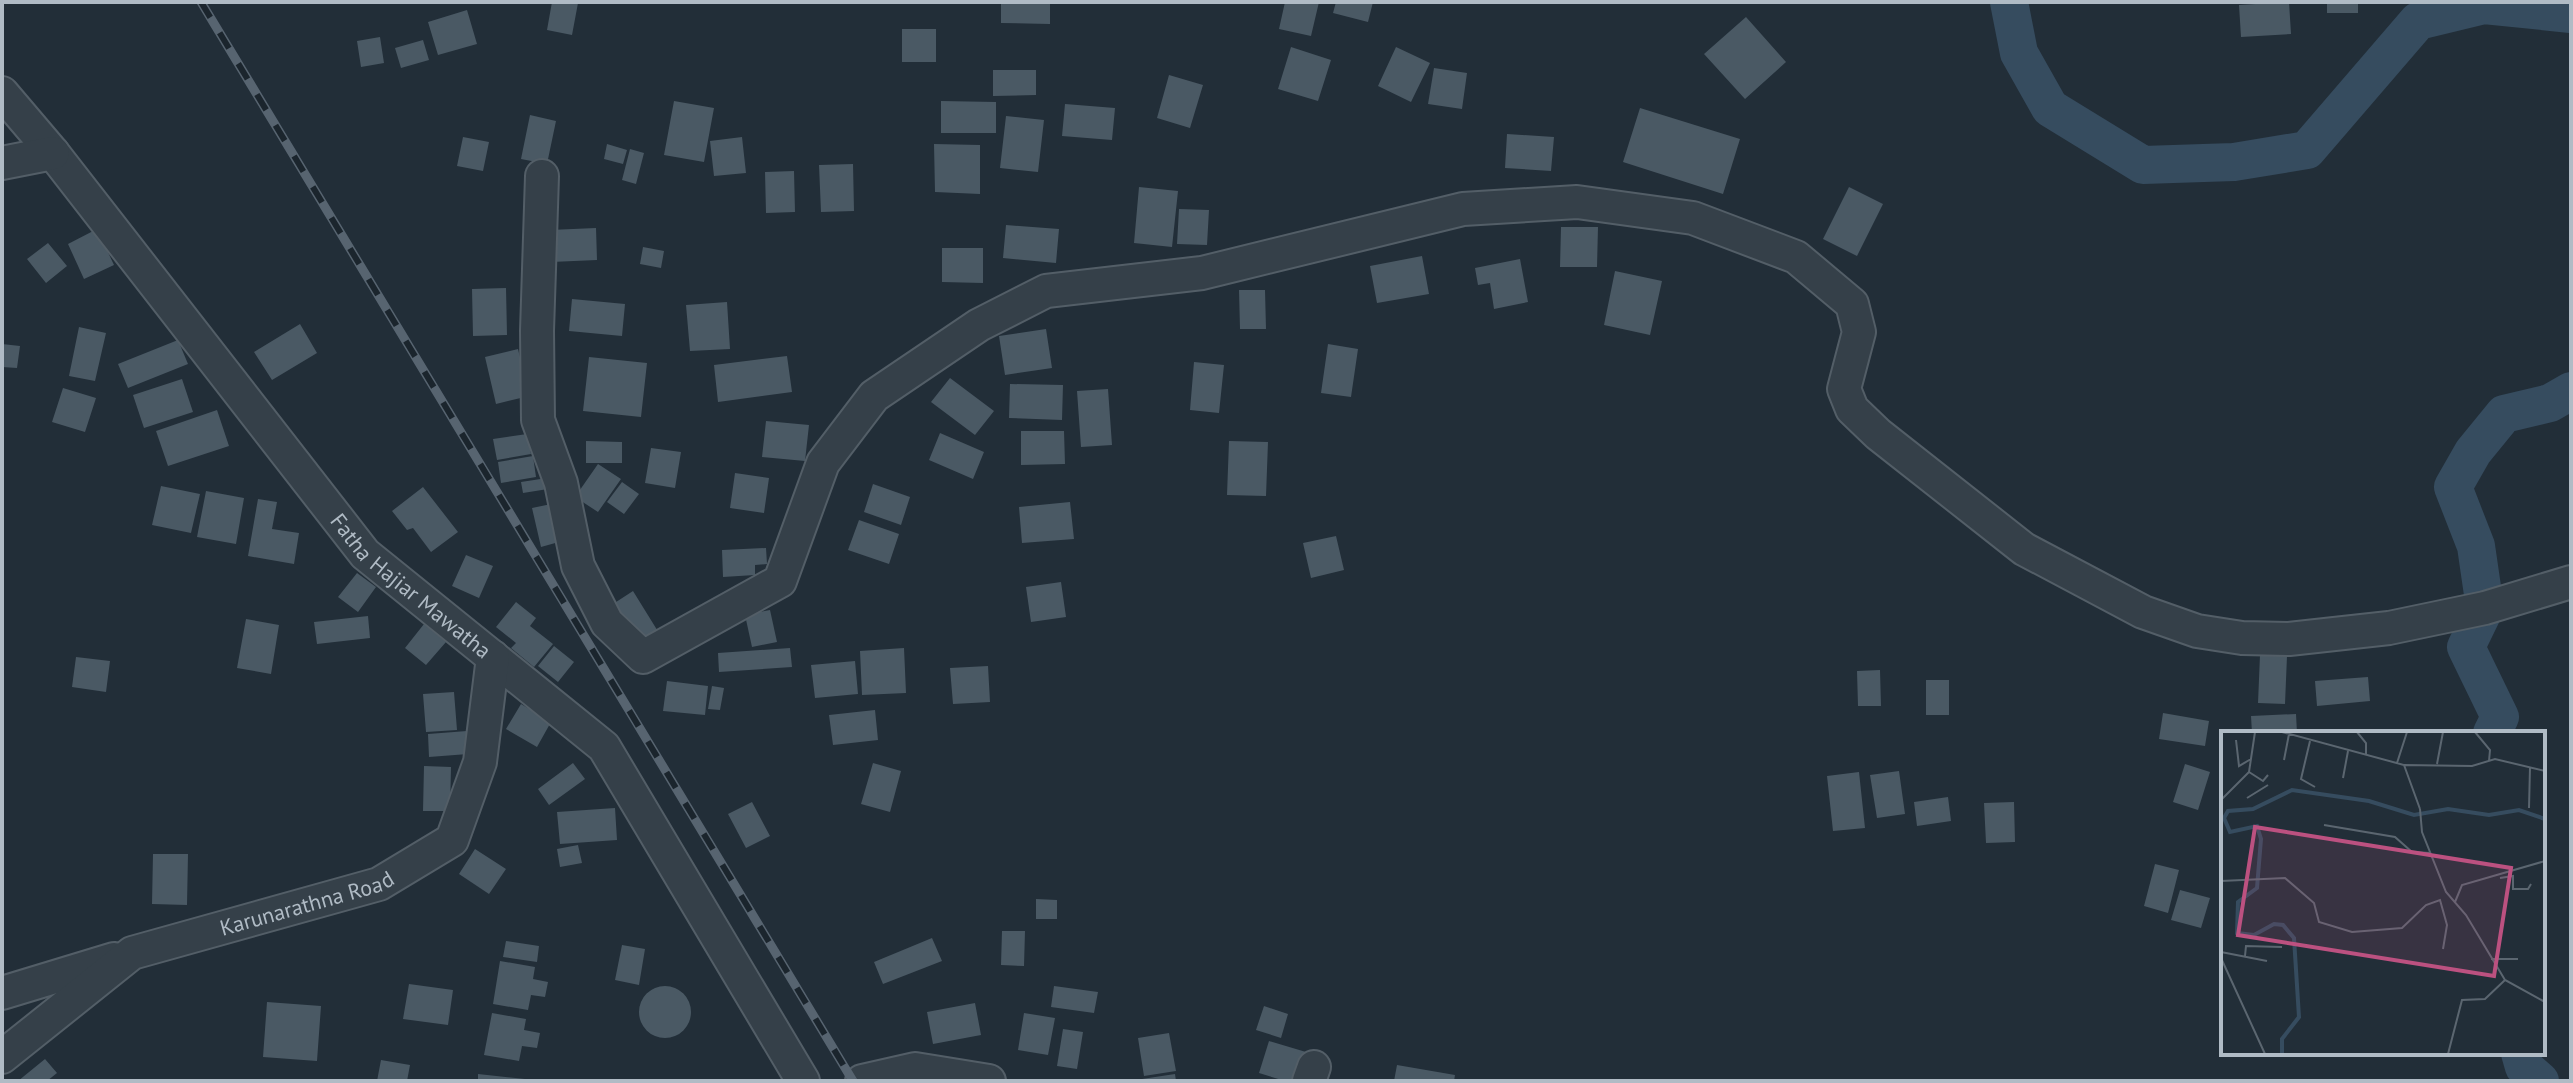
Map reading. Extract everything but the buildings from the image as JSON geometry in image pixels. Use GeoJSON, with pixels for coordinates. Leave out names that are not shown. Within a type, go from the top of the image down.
{"type":"FeatureCollection","features":[{"type":"Feature","properties":{"kind":"street","name":"Fatha Hajiar Mawatha"},"geometry":{"type":"LineString","coordinates":[[2,93],[53,153],[365,554],[604,747],[803,1081]]}},
{"type":"Feature","properties":{"kind":"street"},"geometry":{"type":"LineString","coordinates":[[2,163],[53,153]]}},
{"type":"Feature","properties":{"kind":"street"},"geometry":{"type":"LineString","coordinates":[[542,176],[537,331],[538,420],[561,483],[578,566],[607,623],[643,657],[780,581],[823,463],[874,396],[979,325],[1046,291],[1202,273],[1463,209],[1577,202],[1693,218],[1796,257],[1852,304],[1859,332],[1844,389],[1852,409],[1878,434],[2024,549],[2143,612],[2197,631],[2242,638],[2289,639],[2389,628],[2485,608],[2571,582]]}},
{"type":"Feature","properties":{"kind":"street","name":"Karunarathna Road"},"geometry":{"type":"LineString","coordinates":[[2,1057],[132,953],[379,884],[452,840],[480,762],[493,657]]}},
{"type":"Feature","properties":{"kind":"street"},"geometry":{"type":"LineString","coordinates":[[2,993],[132,953]]}},
{"type":"Feature","properties":{"kind":"street"},"geometry":{"type":"LineString","coordinates":[[862,1081],[915,1069],[989,1081]]}},
{"type":"Feature","properties":{"kind":"waterway"},"geometry":{"type":"LineString","coordinates":[[2009,2],[2019,53],[2050,108],[2143,165],[2234,162],[2307,150],[2418,21],[2484,5],[2571,14]]}},
{"type":"Feature","properties":{"kind":"waterway"},"geometry":{"type":"LineString","coordinates":[[2493,731],[2500,717],[2466,647],[2485,608],[2476,546],[2453,487],[2473,452],[2504,414],[2550,403],[2571,391]]}},
{"type":"Feature","properties":{"kind":"waterway"},"geometry":{"type":"LineString","coordinates":[[2521,1055],[2524,1067],[2540,1081]]}},
{"type":"Feature","properties":{"kind":"railway"},"geometry":{"type":"LineString","coordinates":[[201,2],[853,1081]]}}]}
